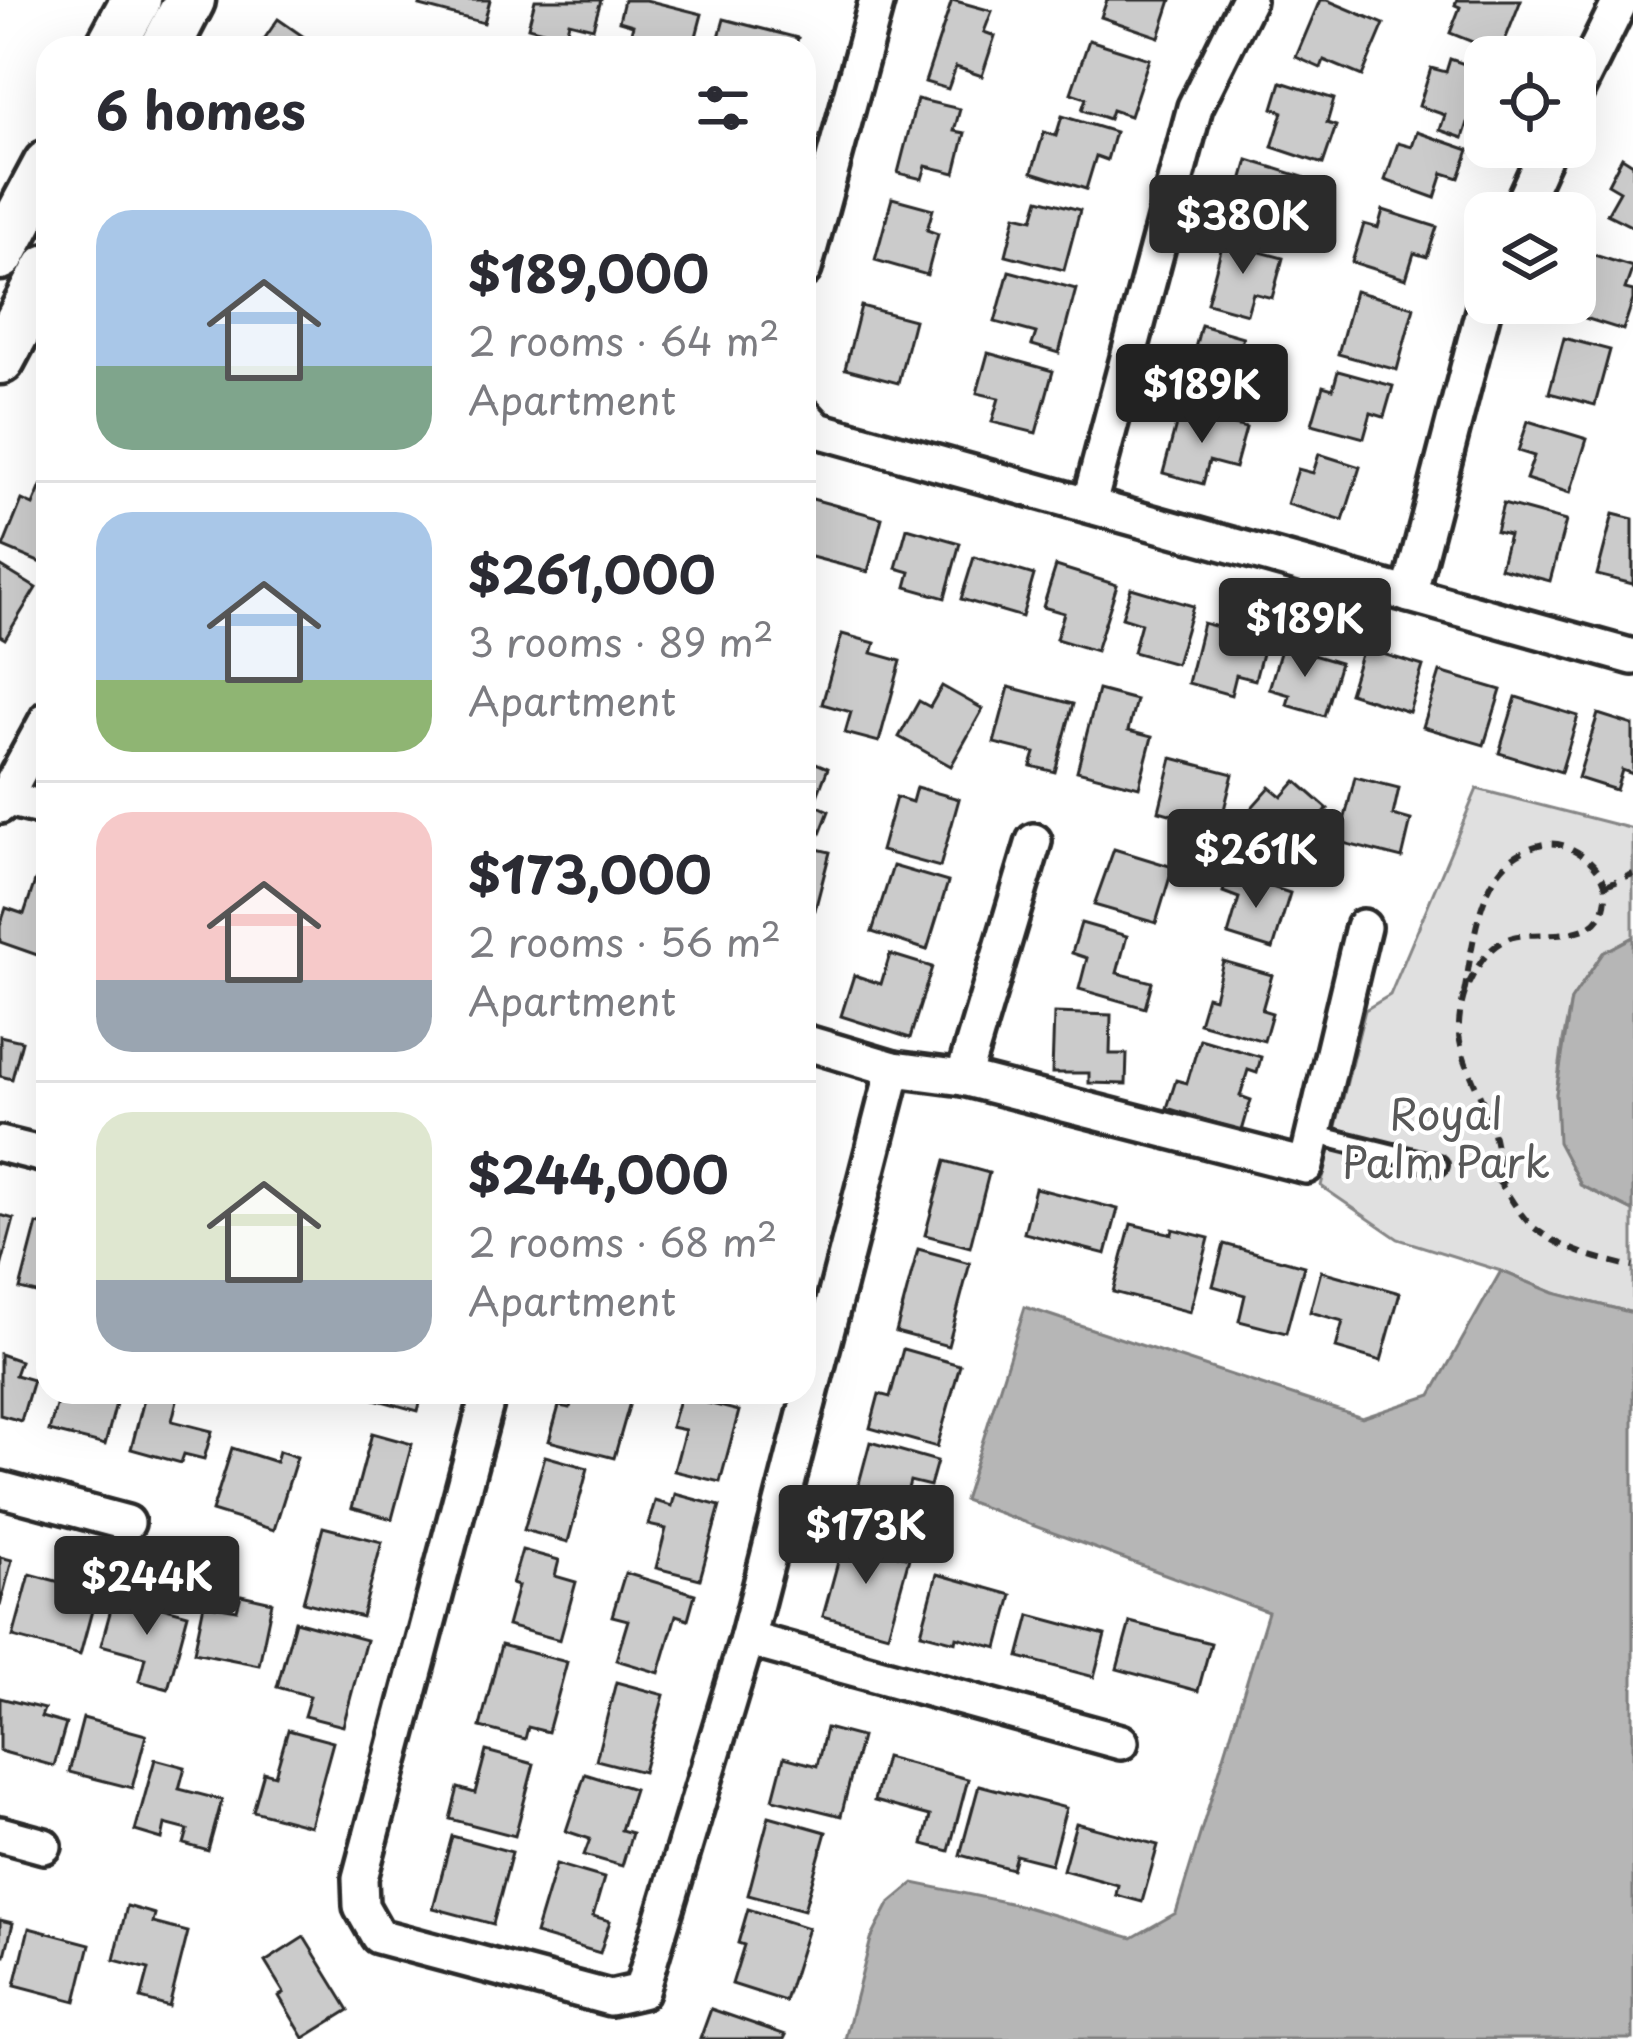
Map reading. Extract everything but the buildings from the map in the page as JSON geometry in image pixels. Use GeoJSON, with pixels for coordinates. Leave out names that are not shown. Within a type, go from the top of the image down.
{"type":"FeatureCollection","features":[{"type":"Feature","properties":{"kind":"main road"},"geometry":{"type":"LineString","coordinates":[[116,36],[136,0]]}},
{"type":"Feature","properties":{"kind":"main road"},"geometry":{"type":"LineString","coordinates":[[171,36],[190,0]]}},
{"type":"Feature","properties":{"kind":"main road"},"geometry":{"type":"LineString","coordinates":[[0,255],[36,188]]}},
{"type":"Feature","properties":{"kind":"main road"},"geometry":{"type":"LineString","coordinates":[[0,359],[36,292]]}},
{"type":"Feature","properties":{"kind":"street"},"geometry":{"type":"LineString","coordinates":[[816,225],[877,0]]}},
{"type":"Feature","properties":{"kind":"street"},"geometry":{"type":"LineString","coordinates":[[1089,504],[1195,107],[1248,0]]}},
{"type":"Feature","properties":{"kind":"street"},"geometry":{"type":"LineString","coordinates":[[1596,51],[1621,0]]}},
{"type":"Feature","properties":{"kind":"street"},"geometry":{"type":"LineString","coordinates":[[1409,595],[1480,324]]}},
{"type":"Feature","properties":{"kind":"street"},"geometry":{"type":"LineString","coordinates":[[816,428],[1633,657]]}},
{"type":"Feature","properties":{"kind":"street"},"geometry":{"type":"LineString","coordinates":[[36,738],[1,798],[36,806]]}},
{"type":"Feature","properties":{"kind":"street"},"geometry":{"type":"LineString","coordinates":[[963,1078],[1034,841]]}},
{"type":"Feature","properties":{"kind":"street"},"geometry":{"type":"LineString","coordinates":[[816,1046],[894,1069],[963,1078],[1309,1150],[1363,927]]}},
{"type":"Feature","properties":{"kind":"street"},"geometry":{"type":"LineString","coordinates":[[816,1372],[894,1069]]}},
{"type":"Feature","properties":{"kind":"street"},"geometry":{"type":"LineString","coordinates":[[0,1144],[36,1153]]}},
{"type":"Feature","properties":{"kind":"street"},"geometry":{"type":"LineString","coordinates":[[486,1404],[360,1878],[361,1906],[378,1936],[610,1998],[641,1991],[747,1640],[808,1404]]}},
{"type":"Feature","properties":{"kind":"street"},"geometry":{"type":"LineString","coordinates":[[0,1489],[127,1522]]}},
{"type":"Feature","properties":{"kind":"street"},"geometry":{"type":"LineString","coordinates":[[747,1640],[1121,1742]]}},
{"type":"Feature","properties":{"kind":"street"},"geometry":{"type":"LineString","coordinates":[[0,1834],[44,1846]]}},
{"type":"Feature","properties":{"kind":"lane"},"geometry":{"type":"LineString","coordinates":[[1309,1150],[1438,1165]]}},
{"type":"Feature","properties":{"kind":"path"},"geometry":{"type":"LineString","coordinates":[[1464,993],[1485,953],[1511,938],[1564,935],[1589,927],[1603,909],[1606,885],[1592,863],[1570,848],[1544,842],[1516,854],[1494,874],[1479,922],[1464,993],[1459,1032],[1504,1184],[1528,1222],[1552,1240],[1633,1267]]}},
{"type":"Feature","properties":{"kind":"path"},"geometry":{"type":"LineString","coordinates":[[1606,885],[1633,874]]}},
{"type":"Feature","properties":{"kind":"path"},"geometry":{"type":"LineString","coordinates":[[1438,1165],[1474,1167],[1504,1184]]}},
{"type":"Feature","properties":{"kind":"green space","name":"Royal Palm Park"},"geometry":{"type":"Polygon","coordinates":[[[1477,789],[1633,829],[1633,937],[1603,953],[1571,1000],[1556,1094],[1580,1185],[1633,1211],[1633,1313],[1554,1293],[1398,1239],[1321,1186],[1365,1010],[1390,995],[1477,789]]]}},
{"type":"Feature","properties":{"kind":"shaded area"},"geometry":{"type":"Polygon","coordinates":[[[1633,937],[1633,1211],[1581,1185],[1558,1142],[1556,1094],[1571,1000],[1603,953],[1633,937]]]}},
{"type":"Feature","properties":{"kind":"shaded area"},"geometry":{"type":"Polygon","coordinates":[[[1501,1271],[1554,1293],[1633,1313],[1633,2039],[845,2039],[871,1939],[889,1904],[914,1883],[1019,1905],[1132,1938],[1176,1913],[1268,1612],[964,1500],[1025,1307],[1362,1418],[1431,1395],[1501,1271]]]}}]}
